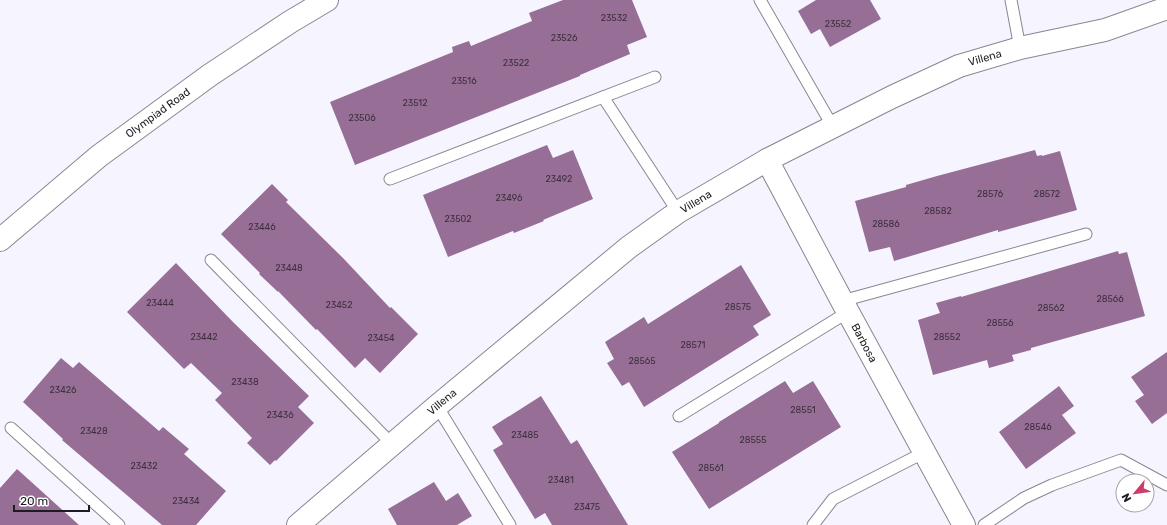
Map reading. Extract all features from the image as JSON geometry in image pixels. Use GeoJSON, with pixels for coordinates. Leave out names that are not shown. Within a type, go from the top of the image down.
{"type":"FeatureCollection","features":[{"type":"Feature","properties":{"kind":"street","name":"Olympiad Road"},"geometry":{"type":"LineString","coordinates":[[0,240],[105,151],[210,75],[290,22],[327,0]]}},
{"type":"Feature","properties":{"kind":"street","name":"Villena"},"geometry":{"type":"LineString","coordinates":[[298,525],[437,406],[629,247],[678,212],[767,160],[892,97],[959,66],[1020,48],[1105,30],[1167,8]]}},
{"type":"Feature","properties":{"kind":"street","name":"Barbosa"},"geometry":{"type":"LineString","coordinates":[[767,160],[923,453],[964,525]]}},
{"type":"Feature","properties":{"kind":"lane"},"geometry":{"type":"LineString","coordinates":[[760,0],[833,127]]}},
{"type":"Feature","properties":{"kind":"lane"},"geometry":{"type":"LineString","coordinates":[[1011,0],[1020,48]]}},
{"type":"Feature","properties":{"kind":"lane"},"geometry":{"type":"LineString","coordinates":[[390,179],[655,77]]}},
{"type":"Feature","properties":{"kind":"lane"},"geometry":{"type":"LineString","coordinates":[[603,97],[678,212]]}},
{"type":"Feature","properties":{"kind":"lane"},"geometry":{"type":"LineString","coordinates":[[679,416],[845,307],[1086,234]]}},
{"type":"Feature","properties":{"kind":"lane"},"geometry":{"type":"LineString","coordinates":[[210,260],[392,444]]}},
{"type":"Feature","properties":{"kind":"lane"},"geometry":{"type":"LineString","coordinates":[[437,406],[510,525]]}},
{"type":"Feature","properties":{"kind":"lane"},"geometry":{"type":"LineString","coordinates":[[11,428],[119,525]]}},
{"type":"Feature","properties":{"kind":"lane"},"geometry":{"type":"LineString","coordinates":[[813,525],[833,499],[923,453]]}},
{"type":"Feature","properties":{"kind":"lane"},"geometry":{"type":"LineString","coordinates":[[984,525],[1024,498],[1052,485],[1121,460],[1167,485]]}},
{"type":"Feature","properties":{"kind":"building"},"geometry":{"type":"Polygon","coordinates":[[[563,0],[632,0],[647,37],[627,45],[630,54],[580,76],[355,165],[330,102],[453,52],[452,47],[469,41],[471,46],[532,21],[529,13],[563,0]]]}},
{"type":"Feature","properties":{"kind":"building"},"geometry":{"type":"Polygon","coordinates":[[[816,0],[870,0],[881,19],[830,47],[820,29],[811,34],[798,11],[816,0]]]}},
{"type":"Feature","properties":{"kind":"building"},"geometry":{"type":"Polygon","coordinates":[[[547,145],[553,158],[573,150],[593,199],[514,233],[513,231],[448,257],[423,195],[547,145]]]}},
{"type":"Feature","properties":{"kind":"building"},"geometry":{"type":"Polygon","coordinates":[[[1035,150],[1037,156],[1060,151],[1077,210],[998,232],[998,230],[894,261],[890,247],[869,252],[855,201],[906,187],[906,185],[937,176],[1035,150]]]}},
{"type":"Feature","properties":{"kind":"building"},"geometry":{"type":"Polygon","coordinates":[[[272,184],[288,200],[286,202],[343,258],[390,308],[391,307],[418,334],[380,373],[365,358],[355,368],[317,329],[316,330],[259,274],[260,273],[221,234],[272,184]]]}},
{"type":"Feature","properties":{"kind":"building"},"geometry":{"type":"Polygon","coordinates":[[[1118,251],[1119,254],[1127,252],[1145,316],[1031,348],[1031,350],[1012,355],[1014,361],[989,368],[987,360],[933,375],[918,320],[940,313],[936,303],[1118,251]]]}},
{"type":"Feature","properties":{"kind":"building"},"geometry":{"type":"Polygon","coordinates":[[[176,263],[233,322],[309,396],[298,407],[314,423],[276,461],[275,460],[270,465],[247,443],[252,438],[215,400],[222,393],[191,363],[184,369],[127,312],[176,263]]]}},
{"type":"Feature","properties":{"kind":"building"},"geometry":{"type":"Polygon","coordinates":[[[741,265],[771,315],[753,326],[759,335],[644,407],[629,382],[622,386],[607,363],[614,359],[605,342],[644,317],[648,324],[741,265]]]}},
{"type":"Feature","properties":{"kind":"building"},"geometry":{"type":"Polygon","coordinates":[[[1167,352],[1167,413],[1152,424],[1135,401],[1144,395],[1131,377],[1167,352]]]}},
{"type":"Feature","properties":{"kind":"building"},"geometry":{"type":"Polygon","coordinates":[[[61,358],[73,368],[79,362],[159,431],[163,427],[189,449],[184,454],[226,491],[196,525],[162,525],[62,440],[63,439],[23,402],[61,358]]]}},
{"type":"Feature","properties":{"kind":"building"},"geometry":{"type":"Polygon","coordinates":[[[785,381],[793,393],[813,381],[841,427],[709,509],[672,452],[785,381]]]}},
{"type":"Feature","properties":{"kind":"building"},"geometry":{"type":"Polygon","coordinates":[[[1059,386],[1074,406],[1062,415],[1076,433],[1026,469],[999,432],[1059,386]]]}},
{"type":"Feature","properties":{"kind":"building"},"geometry":{"type":"Polygon","coordinates":[[[541,396],[571,444],[577,440],[628,525],[552,525],[545,513],[535,519],[493,450],[503,444],[492,427],[541,396]]]}},
{"type":"Feature","properties":{"kind":"building"},"geometry":{"type":"Polygon","coordinates":[[[17,469],[79,525],[0,525],[0,488],[17,469]]]}},
{"type":"Feature","properties":{"kind":"building"},"geometry":{"type":"Polygon","coordinates":[[[434,482],[446,501],[458,493],[472,516],[457,525],[397,525],[388,509],[434,482]]]}}]}
